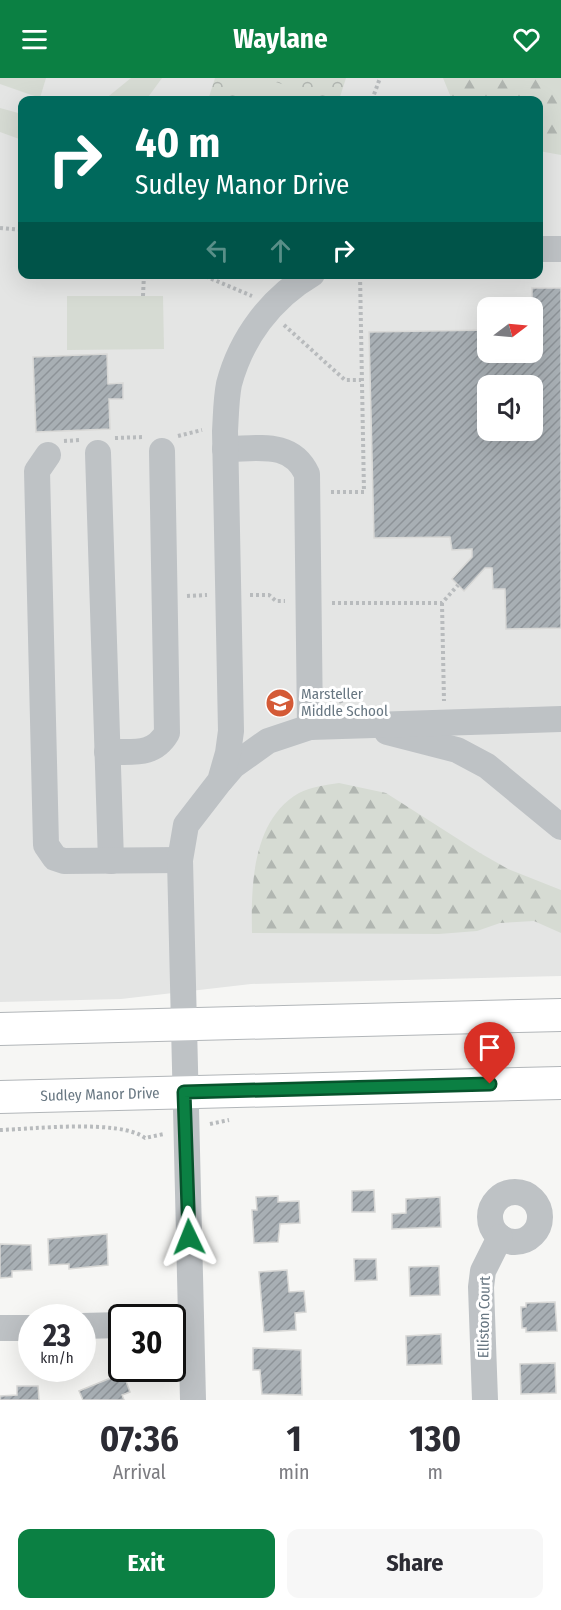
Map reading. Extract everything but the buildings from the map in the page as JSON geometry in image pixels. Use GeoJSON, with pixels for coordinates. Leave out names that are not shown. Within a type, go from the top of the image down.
{"type":"FeatureCollection","features":[{"type":"Feature","properties":{"kind":"main road"},"geometry":{"type":"LineString","coordinates":[[0,1029],[561,1015]]}},
{"type":"Feature","properties":{"kind":"main road","name":"Sudley Manor Drive"},"geometry":{"type":"LineString","coordinates":[[0,1097],[561,1083]]}},
{"type":"Feature","properties":{"kind":"street"},"geometry":{"type":"LineString","coordinates":[[543,249],[561,249]]}},
{"type":"Feature","properties":{"kind":"street"},"geometry":{"type":"LineString","coordinates":[[220,780],[228,753],[231,731],[225,449],[229,386],[236,362],[250,334],[269,308],[292,286],[304,279]]}},
{"type":"Feature","properties":{"kind":"street"},"geometry":{"type":"LineString","coordinates":[[225,449],[281,450],[297,457],[307,474],[310,727]]}},
{"type":"Feature","properties":{"kind":"street"},"geometry":{"type":"LineString","coordinates":[[107,752],[153,750],[160,745],[167,733],[162,451]]}},
{"type":"Feature","properties":{"kind":"street"},"geometry":{"type":"LineString","coordinates":[[98,453],[111,861]]}},
{"type":"Feature","properties":{"kind":"street"},"geometry":{"type":"LineString","coordinates":[[48,455],[41,462],[37,471],[46,845],[55,858],[64,861],[180,860]]}},
{"type":"Feature","properties":{"kind":"street"},"geometry":{"type":"LineString","coordinates":[[356,714],[457,750],[487,766],[509,782],[546,817],[561,827]]}},
{"type":"Feature","properties":{"kind":"street"},"geometry":{"type":"LineString","coordinates":[[182,1304],[184,1092],[180,860],[186,825],[220,780],[234,766],[268,741],[310,727],[356,714],[445,722],[561,719]]}},
{"type":"Feature","properties":{"kind":"street","name":"Elliston Court"},"geometry":{"type":"LineString","coordinates":[[485,1400],[481,1287],[483,1271],[500,1237]]}},
{"type":"Feature","properties":{"kind":"street"},"geometry":{"type":"LineString","coordinates":[[0,1328],[18,1328]]}},
{"type":"Feature","properties":{"kind":"street"},"geometry":{"type":"LineString","coordinates":[[186,1352],[193,1400]]}},
{"type":"Feature","properties":{"kind":"path"},"geometry":{"type":"LineString","coordinates":[[373,96],[380,78]]}},
{"type":"Feature","properties":{"kind":"path"},"geometry":{"type":"LineString","coordinates":[[0,228],[18,230]]}},
{"type":"Feature","properties":{"kind":"path"},"geometry":{"type":"LineString","coordinates":[[143,296],[144,279]]}},
{"type":"Feature","properties":{"kind":"path"},"geometry":{"type":"LineString","coordinates":[[327,492],[364,492],[360,279]]}},
{"type":"Feature","properties":{"kind":"path"},"geometry":{"type":"LineString","coordinates":[[330,603],[331,614]]}},
{"type":"Feature","properties":{"kind":"path"},"geometry":{"type":"LineString","coordinates":[[442,603],[445,722]]}},
{"type":"Feature","properties":{"kind":"path"},"geometry":{"type":"LineString","coordinates":[[335,681],[336,692],[343,705],[356,714]]}},
{"type":"Feature","properties":{"kind":"path"},"geometry":{"type":"LineString","coordinates":[[0,1130],[116,1127],[136,1131],[145,1138]]}},
{"type":"Feature","properties":{"kind":"shaded area","name":"Marsteller Middle School"},"geometry":{"type":"Polygon","coordinates":[[[0,78],[561,78],[561,976],[251,984],[121,999],[0,1002],[0,78]]]}},
{"type":"Feature","properties":{"kind":"green space"},"geometry":{"type":"Polygon","coordinates":[[[0,78],[46,78],[41,96],[0,84],[0,78]]]}},
{"type":"Feature","properties":{"kind":"green space"},"geometry":{"type":"Polygon","coordinates":[[[131,78],[162,78],[149,96],[109,96],[131,78]]]}},
{"type":"Feature","properties":{"kind":"green space"},"geometry":{"type":"Polygon","coordinates":[[[215,78],[346,78],[340,96],[209,96],[215,78]]]}},
{"type":"Feature","properties":{"kind":"green space"},"geometry":{"type":"Polygon","coordinates":[[[242,78],[264,78],[317,96],[236,96],[242,78]]]}},
{"type":"Feature","properties":{"kind":"green space"},"geometry":{"type":"Polygon","coordinates":[[[443,78],[561,78],[561,155],[543,152],[543,96],[450,96],[443,78]]]}},
{"type":"Feature","properties":{"kind":"green space"},"geometry":{"type":"Polygon","coordinates":[[[0,108],[18,113],[18,139],[0,132],[0,108]]]}},
{"type":"Feature","properties":{"kind":"green space"},"geometry":{"type":"Polygon","coordinates":[[[67,296],[163,296],[164,349],[67,350],[67,296]]]}},
{"type":"Feature","properties":{"kind":"green space"},"geometry":{"type":"Polygon","coordinates":[[[339,783],[386,793],[508,869],[561,890],[561,933],[534,921],[500,923],[477,931],[439,934],[252,933],[254,875],[263,837],[272,820],[283,805],[299,793],[339,783]]]}},
{"type":"Feature","properties":{"kind":"place","name":"Marsteller Middle School"},"geometry":{"type":"Point","coordinates":[280,703]}},
{"type":"Feature","properties":{"kind":"route"},"geometry":{"type":"LineString","coordinates":[[189,1237],[184,1092],[490,1084]]}}]}
